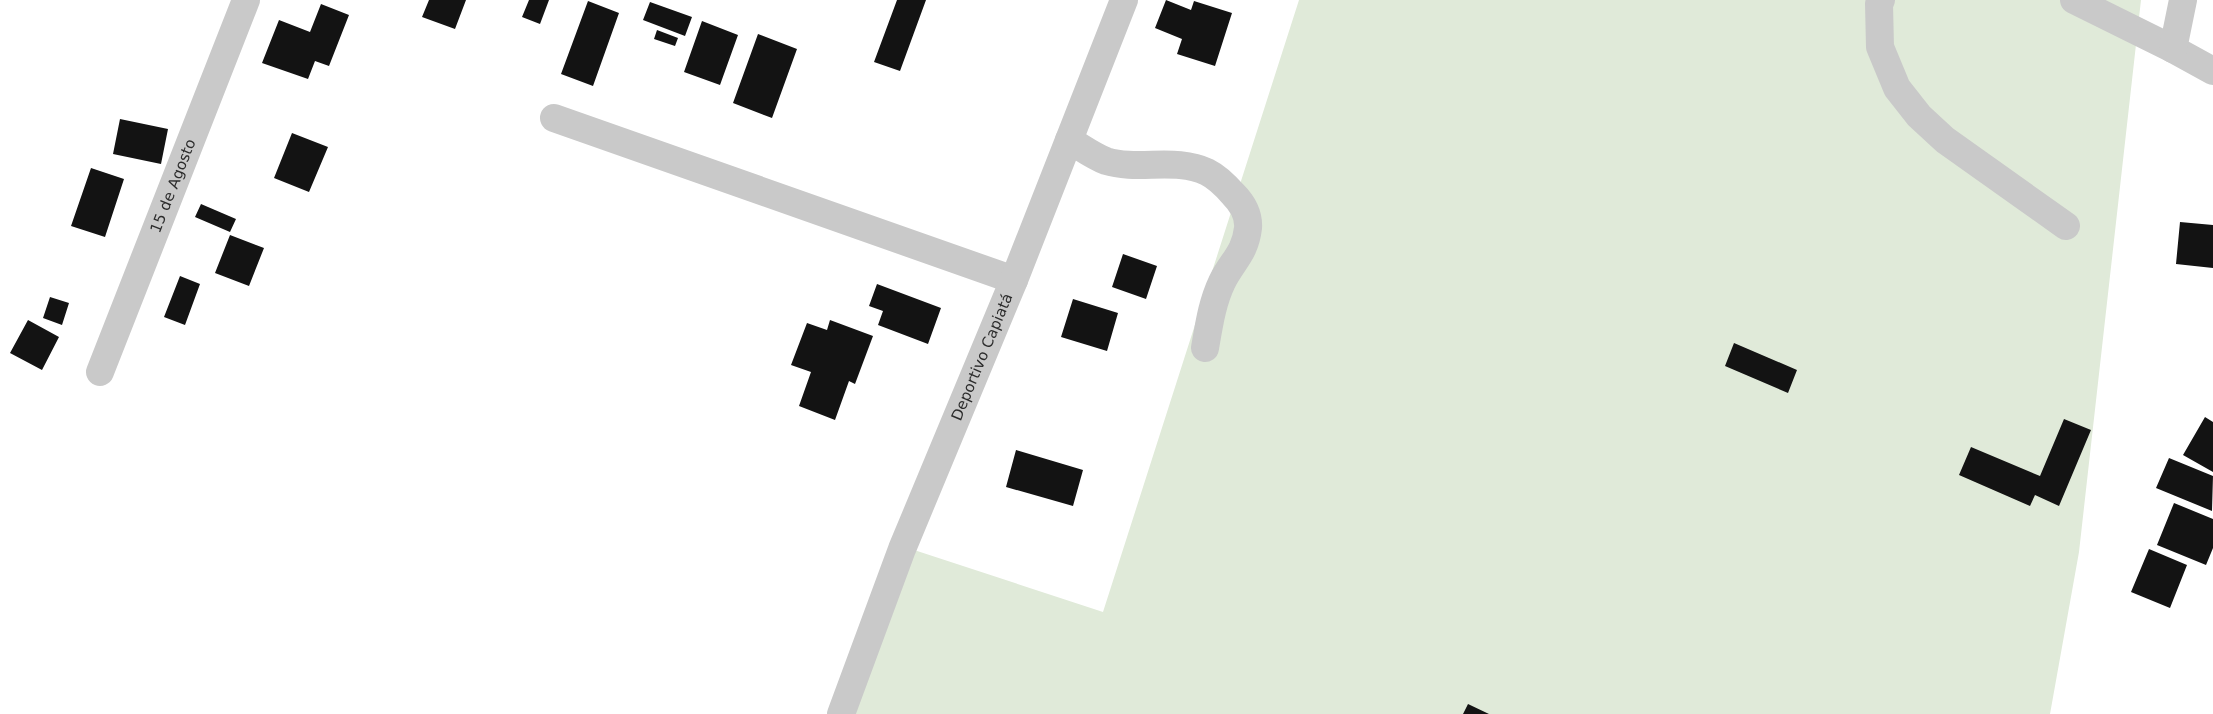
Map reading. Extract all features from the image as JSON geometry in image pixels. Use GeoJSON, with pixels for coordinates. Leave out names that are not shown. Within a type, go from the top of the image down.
{"type":"FeatureCollection","features":[{"type":"Feature","properties":{"kind":"street","name":"15 de Agosto"},"geometry":{"type":"LineString","coordinates":[[100,372],[246,0]]}},
{"type":"Feature","properties":{"kind":"street","name":"Deportivo Capiatá"},"geometry":{"type":"LineString","coordinates":[[842,714],[902,549],[1014,280],[1124,0]]}},
{"type":"Feature","properties":{"kind":"street"},"geometry":{"type":"LineString","coordinates":[[1881,0],[1879,4],[1880,47],[1897,88],[1902,95],[1920,116],[1946,140],[2066,226]]}},
{"type":"Feature","properties":{"kind":"street"},"geometry":{"type":"LineString","coordinates":[[2074,0],[2174,49],[2213,71]]}},
{"type":"Feature","properties":{"kind":"street"},"geometry":{"type":"LineString","coordinates":[[2174,49],[2184,0]]}},
{"type":"Feature","properties":{"kind":"street"},"geometry":{"type":"LineString","coordinates":[[554,118],[1014,280]]}},
{"type":"Feature","properties":{"kind":"street"},"geometry":{"type":"LineString","coordinates":[[1069,140],[1105,160],[1134,166],[1162,164],[1207,172],[1221,182],[1243,204],[1248,226],[1243,250],[1223,280],[1212,307],[1205,348]]}},
{"type":"Feature","properties":{"kind":"green space"},"geometry":{"type":"Polygon","coordinates":[[[1299,0],[2141,0],[2079,552],[2050,714],[847,714],[908,548],[1103,612],[1299,0]]]}},
{"type":"Feature","properties":{"kind":"building"},"geometry":{"type":"Polygon","coordinates":[[[429,0],[466,0],[455,29],[422,17],[429,0]]]}},
{"type":"Feature","properties":{"kind":"building"},"geometry":{"type":"Polygon","coordinates":[[[529,0],[549,0],[540,24],[522,17],[529,0]]]}},
{"type":"Feature","properties":{"kind":"building"},"geometry":{"type":"Polygon","coordinates":[[[897,0],[926,0],[900,71],[874,62],[897,0]]]}},
{"type":"Feature","properties":{"kind":"building"},"geometry":{"type":"Polygon","coordinates":[[[1166,0],[1191,10],[1194,1],[1232,13],[1215,66],[1177,54],[1182,39],[1155,28],[1166,0]]]}},
{"type":"Feature","properties":{"kind":"building"},"geometry":{"type":"Polygon","coordinates":[[[588,1],[619,13],[593,86],[561,74],[588,1]]]}},
{"type":"Feature","properties":{"kind":"building"},"geometry":{"type":"Polygon","coordinates":[[[650,2],[692,17],[685,36],[643,20],[650,2]]]}},
{"type":"Feature","properties":{"kind":"building"},"geometry":{"type":"Polygon","coordinates":[[[321,4],[349,15],[329,66],[315,61],[308,79],[262,63],[279,20],[310,32],[321,4]]]}},
{"type":"Feature","properties":{"kind":"building"},"geometry":{"type":"Polygon","coordinates":[[[702,21],[738,35],[720,85],[684,72],[702,21]]]}},
{"type":"Feature","properties":{"kind":"building"},"geometry":{"type":"Polygon","coordinates":[[[657,30],[678,38],[675,46],[654,39],[657,30]]]}},
{"type":"Feature","properties":{"kind":"building"},"geometry":{"type":"Polygon","coordinates":[[[758,34],[797,49],[772,118],[733,103],[758,34]]]}},
{"type":"Feature","properties":{"kind":"building"},"geometry":{"type":"Polygon","coordinates":[[[120,119],[168,129],[161,164],[113,154],[120,119]]]}},
{"type":"Feature","properties":{"kind":"building"},"geometry":{"type":"Polygon","coordinates":[[[292,133],[328,147],[309,192],[274,178],[292,133]]]}},
{"type":"Feature","properties":{"kind":"building"},"geometry":{"type":"Polygon","coordinates":[[[91,168],[124,179],[105,237],[71,226],[91,168]]]}},
{"type":"Feature","properties":{"kind":"building"},"geometry":{"type":"Polygon","coordinates":[[[201,204],[236,219],[230,232],[195,217],[201,204]]]}},
{"type":"Feature","properties":{"kind":"building"},"geometry":{"type":"Polygon","coordinates":[[[2180,222],[2213,225],[2213,268],[2176,264],[2180,222]]]}},
{"type":"Feature","properties":{"kind":"building"},"geometry":{"type":"Polygon","coordinates":[[[230,235],[264,248],[249,286],[215,273],[230,235]]]}},
{"type":"Feature","properties":{"kind":"building"},"geometry":{"type":"Polygon","coordinates":[[[1123,254],[1157,266],[1146,299],[1112,287],[1123,254]]]}},
{"type":"Feature","properties":{"kind":"building"},"geometry":{"type":"Polygon","coordinates":[[[180,276],[200,284],[185,325],[164,317],[180,276]]]}},
{"type":"Feature","properties":{"kind":"building"},"geometry":{"type":"Polygon","coordinates":[[[877,284],[941,308],[928,344],[878,325],[883,311],[869,306],[877,284]]]}},
{"type":"Feature","properties":{"kind":"building"},"geometry":{"type":"Polygon","coordinates":[[[50,297],[69,303],[62,325],[43,318],[50,297]]]}},
{"type":"Feature","properties":{"kind":"building"},"geometry":{"type":"Polygon","coordinates":[[[1073,299],[1118,313],[1107,351],[1061,337],[1073,299]]]}},
{"type":"Feature","properties":{"kind":"building"},"geometry":{"type":"Polygon","coordinates":[[[28,320],[59,337],[42,370],[10,353],[28,320]]]}},
{"type":"Feature","properties":{"kind":"building"},"geometry":{"type":"Polygon","coordinates":[[[830,320],[873,336],[855,384],[849,381],[835,420],[799,406],[811,372],[791,365],[807,323],[827,330],[830,320]]]}},
{"type":"Feature","properties":{"kind":"building"},"geometry":{"type":"Polygon","coordinates":[[[1734,343],[1797,370],[1788,393],[1725,366],[1734,343]]]}},
{"type":"Feature","properties":{"kind":"building"},"geometry":{"type":"Polygon","coordinates":[[[2205,417],[2213,422],[2213,472],[2183,455],[2205,417]]]}},
{"type":"Feature","properties":{"kind":"building"},"geometry":{"type":"Polygon","coordinates":[[[2064,419],[2091,430],[2059,506],[2035,495],[2030,506],[1959,475],[1971,447],[2040,476],[2064,419]]]}},
{"type":"Feature","properties":{"kind":"building"},"geometry":{"type":"Polygon","coordinates":[[[1016,450],[1083,470],[1073,506],[1006,487],[1016,450]]]}},
{"type":"Feature","properties":{"kind":"building"},"geometry":{"type":"Polygon","coordinates":[[[2169,458],[2213,476],[2212,511],[2156,488],[2169,458]]]}},
{"type":"Feature","properties":{"kind":"building"},"geometry":{"type":"Polygon","coordinates":[[[2174,503],[2213,519],[2213,548],[2206,565],[2157,545],[2174,503]]]}},
{"type":"Feature","properties":{"kind":"building"},"geometry":{"type":"Polygon","coordinates":[[[2149,549],[2187,565],[2170,608],[2131,592],[2149,549]]]}},
{"type":"Feature","properties":{"kind":"building"},"geometry":{"type":"Polygon","coordinates":[[[1468,704],[1489,714],[1463,714],[1468,704]]]}}]}
